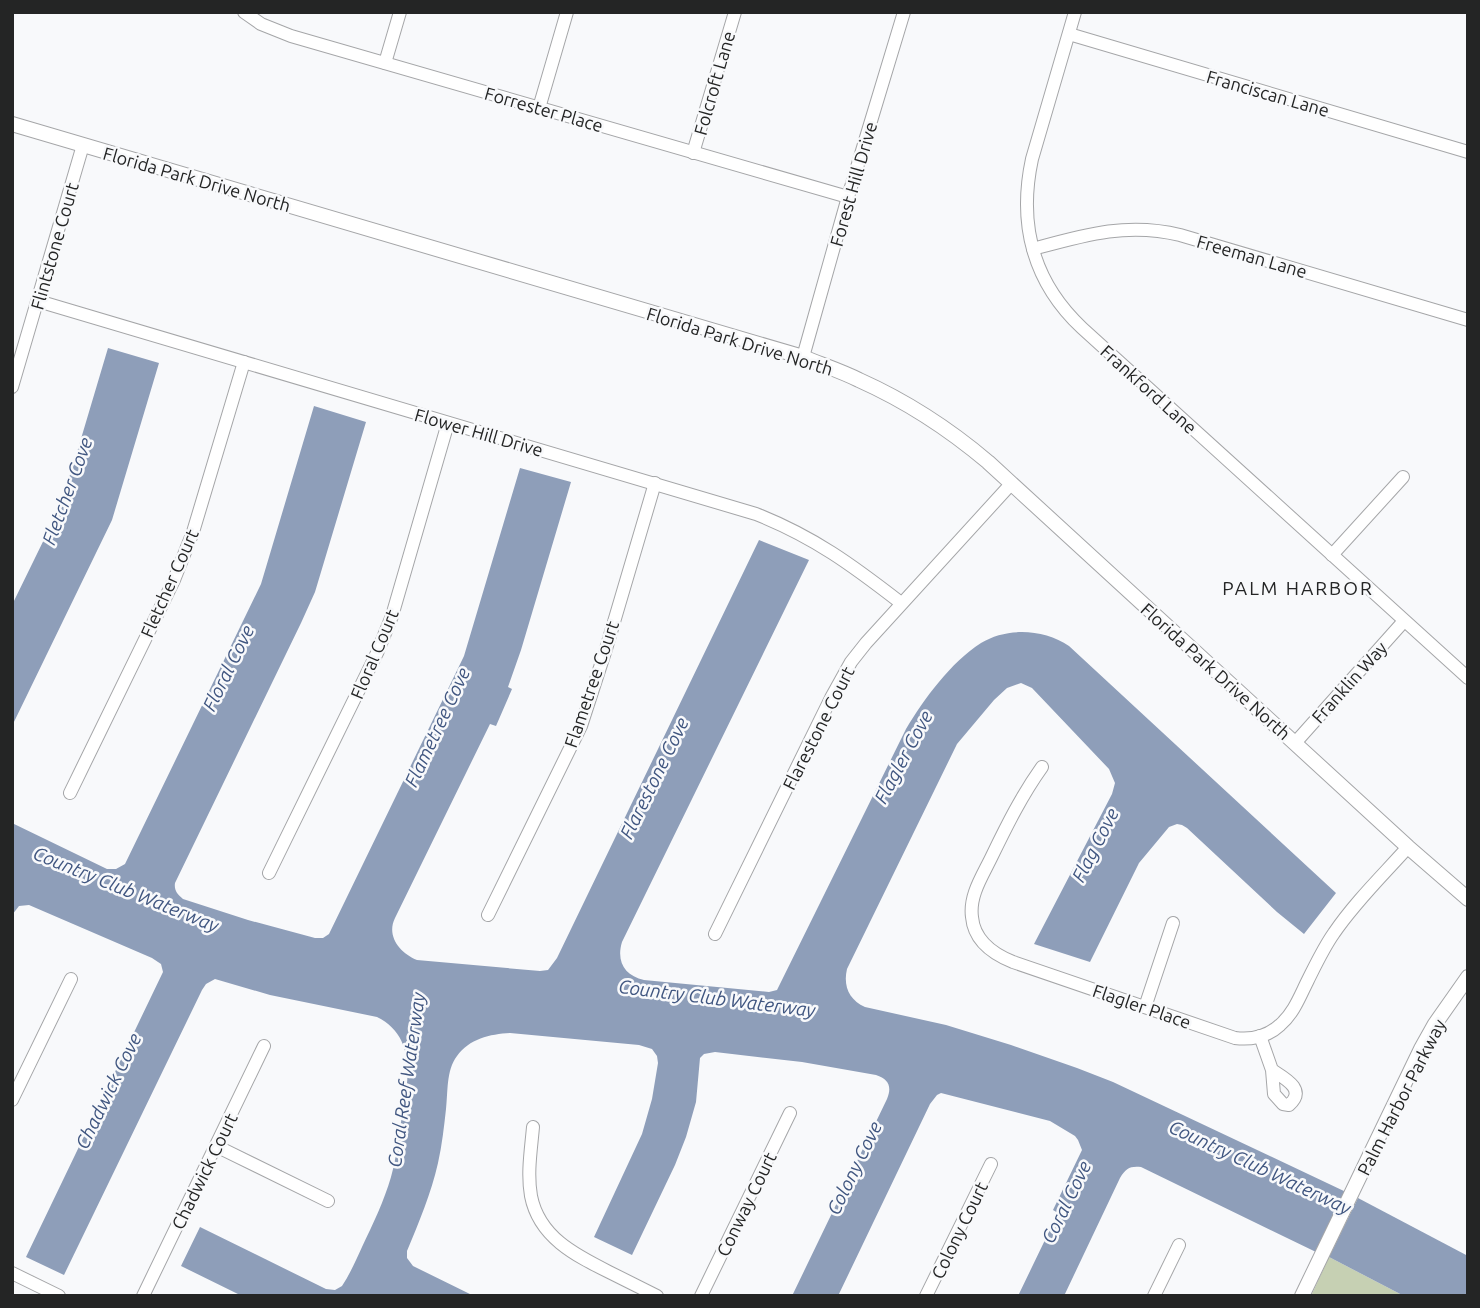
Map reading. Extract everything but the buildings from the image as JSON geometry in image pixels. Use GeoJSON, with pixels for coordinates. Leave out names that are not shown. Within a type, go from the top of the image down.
{"type":"FeatureCollection","features":[{"type":"Feature","properties":{"kind":"street","name":"Forrester Place"},"geometry":{"type":"LineString","coordinates":[[244,12],[261,24],[281,32],[848,197]]}},
{"type":"Feature","properties":{"kind":"street"},"geometry":{"type":"LineString","coordinates":[[385,63],[400,12]]}},
{"type":"Feature","properties":{"kind":"street"},"geometry":{"type":"LineString","coordinates":[[539,108],[567,12]]}},
{"type":"Feature","properties":{"kind":"street","name":"Folcroft Lane"},"geometry":{"type":"LineString","coordinates":[[693,153],[735,12]]}},
{"type":"Feature","properties":{"kind":"street","name":"Forest Hill Drive"},"geometry":{"type":"LineString","coordinates":[[803,357],[904,12]]}},
{"type":"Feature","properties":{"kind":"street","name":"Frankford Lane"},"geometry":{"type":"LineString","coordinates":[[1075,12],[1027,184],[1027,221],[1033,249],[1049,289],[1074,320],[1468,678]]}},
{"type":"Feature","properties":{"kind":"street","name":"Franciscan Lane"},"geometry":{"type":"LineString","coordinates":[[1069,34],[1468,152]]}},
{"type":"Feature","properties":{"kind":"street","name":"Florida Park Drive North"},"geometry":{"type":"LineString","coordinates":[[12,124],[803,357],[859,379],[900,400],[948,430],[988,463],[1468,899]]}},
{"type":"Feature","properties":{"kind":"street","name":"Flintstone Court"},"geometry":{"type":"LineString","coordinates":[[12,387],[83,145]]}},
{"type":"Feature","properties":{"kind":"street","name":"Freeman Lane"},"geometry":{"type":"LineString","coordinates":[[1033,249],[1104,231],[1156,230],[1468,320]]}},
{"type":"Feature","properties":{"kind":"street","name":"Flower Hill Drive"},"geometry":{"type":"LineString","coordinates":[[38,301],[756,513],[822,545],[901,603]]}},
{"type":"Feature","properties":{"kind":"street","name":"Fletcher Court"},"geometry":{"type":"LineString","coordinates":[[69,793],[180,566],[193,532],[244,362]]}},
{"type":"Feature","properties":{"kind":"street","name":"Floral Court"},"geometry":{"type":"LineString","coordinates":[[269,873],[377,653],[392,616],[448,423]]}},
{"type":"Feature","properties":{"kind":"street"},"geometry":{"type":"LineString","coordinates":[[1332,555],[1403,477]]}},
{"type":"Feature","properties":{"kind":"street","name":"Flametree Court"},"geometry":{"type":"LineString","coordinates":[[488,915],[581,726],[655,483]]}},
{"type":"Feature","properties":{"kind":"street","name":"Flarestone Court"},"geometry":{"type":"LineString","coordinates":[[715,934],[841,678],[859,652],[901,603],[1011,484]]}},
{"type":"Feature","properties":{"kind":"street","name":"Franklin Way"},"geometry":{"type":"LineString","coordinates":[[1295,743],[1404,621]]}},
{"type":"Feature","properties":{"kind":"street","name":"Flagler Place"},"geometry":{"type":"LineString","coordinates":[[1042,767],[1022,796],[977,887],[971,912],[974,928],[984,943],[1004,958],[1235,1038],[1260,1037]]}},
{"type":"Feature","properties":{"kind":"street"},"geometry":{"type":"LineString","coordinates":[[1272,1070],[1260,1037],[1276,1029],[1290,1015],[1335,931],[1408,847]]}},
{"type":"Feature","properties":{"kind":"street"},"geometry":{"type":"LineString","coordinates":[[1145,1007],[1173,923]]}},
{"type":"Feature","properties":{"kind":"street","name":"Palm Harbor Parkway"},"geometry":{"type":"LineString","coordinates":[[1302,1296],[1421,1049],[1468,977]]}},
{"type":"Feature","properties":{"kind":"street"},"geometry":{"type":"LineString","coordinates":[[12,1100],[71,979]]}},
{"type":"Feature","properties":{"kind":"street","name":"Chadwick Court"},"geometry":{"type":"LineString","coordinates":[[143,1296],[264,1046]]}},
{"type":"Feature","properties":{"kind":"street","name":"Conway Court"},"geometry":{"type":"LineString","coordinates":[[701,1296],[790,1113]]}},
{"type":"Feature","properties":{"kind":"street"},"geometry":{"type":"LineString","coordinates":[[533,1127],[530,1189],[534,1207],[545,1227],[575,1255],[657,1296]]}},
{"type":"Feature","properties":{"kind":"street"},"geometry":{"type":"LineString","coordinates":[[216,1146],[328,1201]]}},
{"type":"Feature","properties":{"kind":"street","name":"Colony Court"},"geometry":{"type":"LineString","coordinates":[[926,1296],[991,1164]]}},
{"type":"Feature","properties":{"kind":"street"},"geometry":{"type":"LineString","coordinates":[[1154,1296],[1179,1245]]}},
{"type":"Feature","properties":{"kind":"street"},"geometry":{"type":"LineString","coordinates":[[12,1273],[58,1296]]}},
{"type":"Feature","properties":{"kind":"green space"},"geometry":{"type":"Polygon","coordinates":[[[1329,1257],[1404,1296],[1311,1296],[1329,1257]]]}},
{"type":"Feature","properties":{"kind":"water","name":"Fletcher Cove"},"geometry":{"type":"Polygon","coordinates":[[[108,348],[159,363],[112,520],[12,726],[12,605],[56,515],[108,348]]]}},
{"type":"Feature","properties":{"kind":"water"},"geometry":{"type":"Polygon","coordinates":[[[314,406],[366,422],[315,592],[175,883],[176,892],[183,899],[315,938],[323,938],[329,934],[464,656],[520,468],[571,482],[508,687],[512,689],[496,726],[490,724],[395,918],[392,931],[400,948],[417,960],[548,970],[557,958],[759,540],[809,560],[622,942],[621,962],[627,971],[644,980],[769,992],[777,990],[906,729],[939,682],[970,651],[1002,634],[1037,633],[1059,640],[1069,646],[1336,893],[1304,934],[1187,828],[1177,824],[1169,827],[1139,863],[1090,962],[1034,944],[1112,794],[1115,783],[1109,769],[1032,688],[1021,683],[1007,688],[994,700],[957,744],[847,969],[848,992],[855,1001],[865,1007],[946,1025],[1113,1082],[1346,1192],[1316,1252],[1141,1167],[1134,1167],[1126,1170],[1120,1178],[1064,1296],[1018,1296],[1058,1213],[1053,1210],[1082,1150],[1075,1136],[1050,1121],[941,1093],[930,1104],[838,1296],[792,1296],[887,1099],[888,1084],[876,1075],[802,1062],[715,1052],[704,1054],[700,1058],[696,1102],[686,1137],[632,1255],[594,1237],[642,1134],[652,1099],[657,1056],[652,1049],[639,1045],[510,1033],[488,1036],[468,1045],[453,1062],[438,1163],[407,1251],[407,1258],[413,1266],[474,1296],[242,1296],[181,1266],[200,1227],[326,1289],[335,1290],[342,1286],[374,1221],[391,1177],[407,1086],[406,1054],[401,1040],[391,1027],[377,1017],[270,995],[215,979],[202,990],[64,1275],[26,1257],[163,972],[161,964],[152,958],[29,905],[19,906],[12,915],[12,823],[107,869],[116,869],[125,864],[261,584],[314,406]]]}},
{"type":"Feature","properties":{"kind":"water"},"geometry":{"type":"Polygon","coordinates":[[[1358,1198],[1468,1256],[1468,1296],[1404,1296],[1329,1257],[1358,1198]]]}},
{"type":"Feature","properties":{"kind":"district","name":"PALM HARBOR"},"geometry":{"type":"Point","coordinates":[1298,588]}},
{"type":"Feature","properties":{"kind":"water label","name":"Floral Cove"},"geometry":{"type":"Point","coordinates":[228,668]}},
{"type":"Feature","properties":{"kind":"water label","name":"Flametree Cove"},"geometry":{"type":"Point","coordinates":[437,727]}},
{"type":"Feature","properties":{"kind":"water label","name":"Flagler Cove"},"geometry":{"type":"Point","coordinates":[903,757]}},
{"type":"Feature","properties":{"kind":"water label","name":"Flarestone Cove"},"geometry":{"type":"Point","coordinates":[654,778]}},
{"type":"Feature","properties":{"kind":"water label","name":"Flag Cove"},"geometry":{"type":"Point","coordinates":[1095,845]}},
{"type":"Feature","properties":{"kind":"water label","name":"Country Club Waterway"},"geometry":{"type":"Point","coordinates":[126,889]}},
{"type":"Feature","properties":{"kind":"water label","name":"Country Club Waterway"},"geometry":{"type":"Point","coordinates":[717,998]}},
{"type":"Feature","properties":{"kind":"water label","name":"Coral Reef Waterway"},"geometry":{"type":"Point","coordinates":[406,1080]}},
{"type":"Feature","properties":{"kind":"water label","name":"Chadwick Cove"},"geometry":{"type":"Point","coordinates":[108,1091]}},
{"type":"Feature","properties":{"kind":"water label","name":"Country Club Waterway"},"geometry":{"type":"Point","coordinates":[1260,1167]}},
{"type":"Feature","properties":{"kind":"water label","name":"Colony Cove"},"geometry":{"type":"Point","coordinates":[854,1168]}},
{"type":"Feature","properties":{"kind":"water label","name":"Coral Cove"},"geometry":{"type":"Point","coordinates":[1066,1202]}}]}
